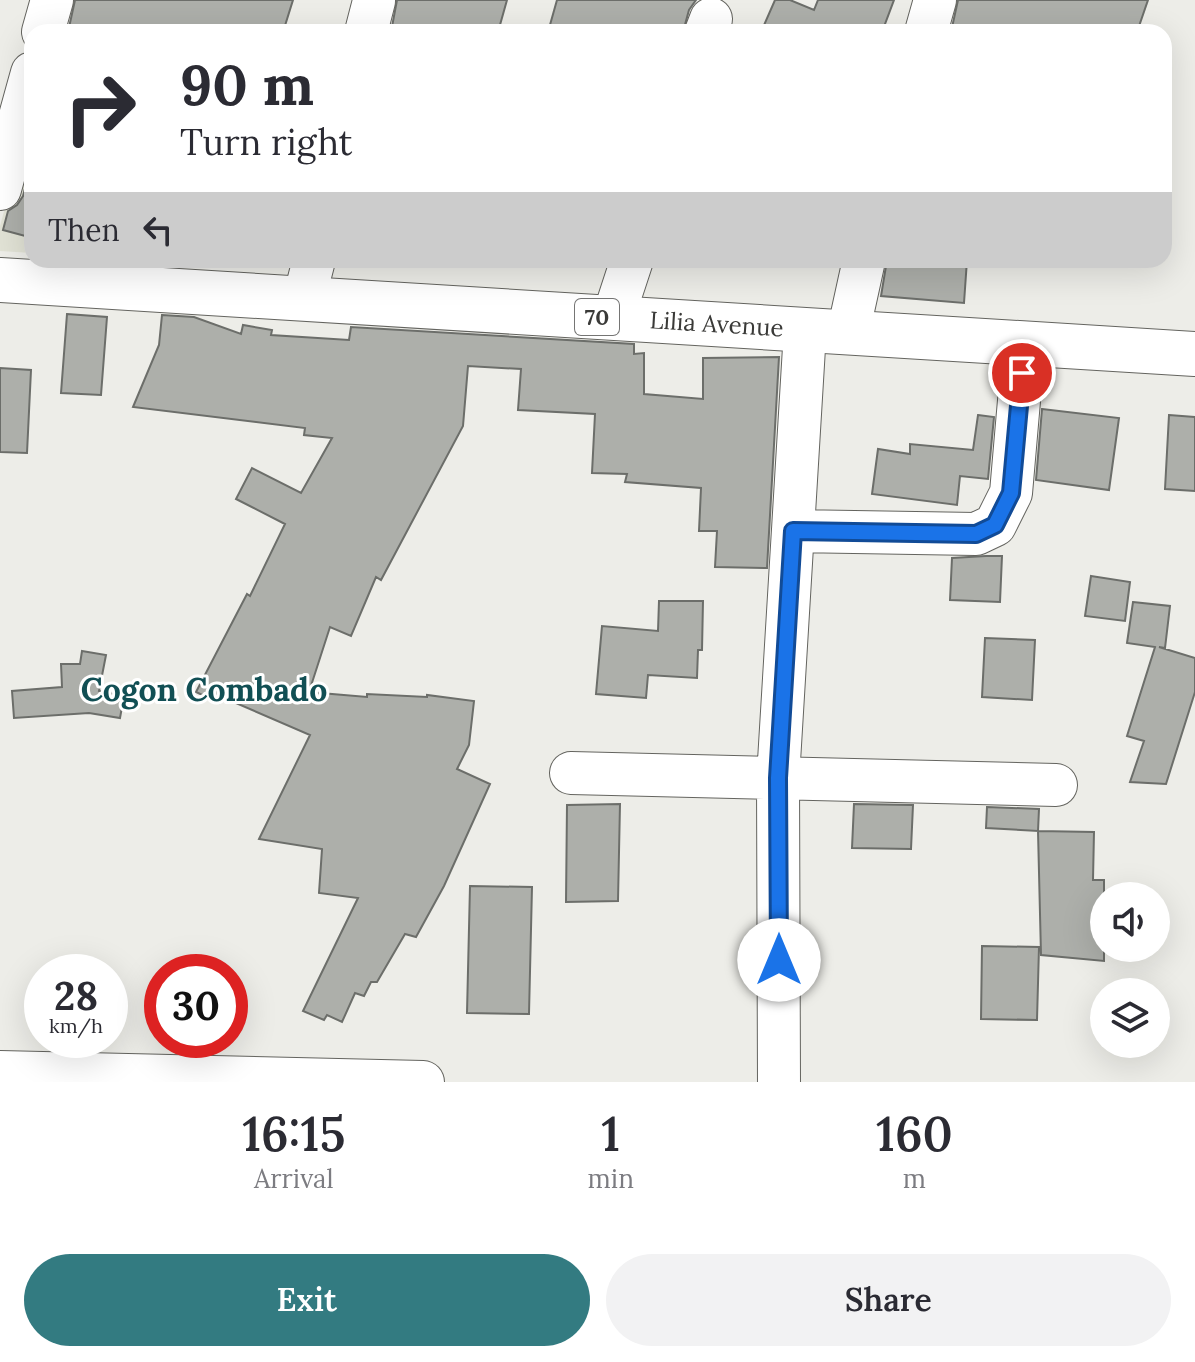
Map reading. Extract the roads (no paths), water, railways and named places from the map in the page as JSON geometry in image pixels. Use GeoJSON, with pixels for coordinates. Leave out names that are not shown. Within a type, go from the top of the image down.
{"type":"FeatureCollection","features":[{"type":"Feature","properties":{"kind":"highway","name":"Lilia Avenue"},"geometry":{"type":"LineString","coordinates":[[0,280],[309,280],[613,318],[1195,354]]}},
{"type":"Feature","properties":{"kind":"street"},"geometry":{"type":"LineString","coordinates":[[45,24],[52,0]]}},
{"type":"Feature","properties":{"kind":"street"},"geometry":{"type":"LineString","coordinates":[[928,24],[935,0]]}},
{"type":"Feature","properties":{"kind":"street"},"geometry":{"type":"LineString","coordinates":[[0,189],[24,102]]}},
{"type":"Feature","properties":{"kind":"street"},"geometry":{"type":"LineString","coordinates":[[613,318],[629,268]]}},
{"type":"Feature","properties":{"kind":"street"},"geometry":{"type":"LineString","coordinates":[[779,1082],[778,778],[793,531],[826,332],[860,268]]}},
{"type":"Feature","properties":{"kind":"street"},"geometry":{"type":"LineString","coordinates":[[793,531],[976,534],[995,525],[1011,493],[1024,343]]}},
{"type":"Feature","properties":{"kind":"street"},"geometry":{"type":"LineString","coordinates":[[571,773],[1056,785]]}},
{"type":"Feature","properties":{"kind":"street"},"geometry":{"type":"LineString","coordinates":[[0,1072],[423,1082]]}},
{"type":"Feature","properties":{"kind":"district","name":"Cogon Combado"},"geometry":{"type":"Point","coordinates":[204,690]}}]}
